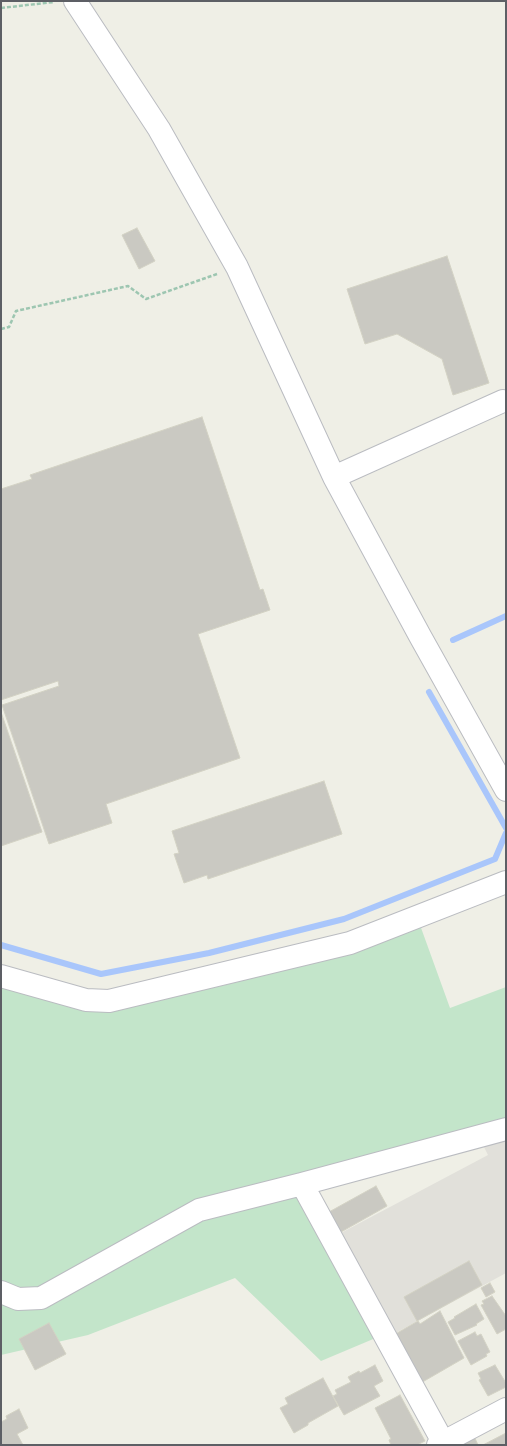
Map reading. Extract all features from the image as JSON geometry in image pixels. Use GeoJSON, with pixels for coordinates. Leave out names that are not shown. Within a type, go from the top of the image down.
{"type":"FeatureCollection","features":[{"type":"Feature","properties":{"kind":"street"},"geometry":{"type":"LineString","coordinates":[[75,1],[159,129],[237,267],[334,477],[416,630],[506,790]]}},
{"type":"Feature","properties":{"kind":"street"},"geometry":{"type":"LineString","coordinates":[[334,477],[503,401]]}},
{"type":"Feature","properties":{"kind":"street"},"geometry":{"type":"LineString","coordinates":[[1,976],[86,1000],[109,1001],[350,943],[506,882]]}},
{"type":"Feature","properties":{"kind":"street"},"geometry":{"type":"LineString","coordinates":[[1,1292],[18,1299],[41,1298],[199,1210],[506,1129]]}},
{"type":"Feature","properties":{"kind":"street"},"geometry":{"type":"LineString","coordinates":[[302,1184],[441,1444],[506,1409]]}},
{"type":"Feature","properties":{"kind":"path"},"geometry":{"type":"LineString","coordinates":[[1,8],[58,2]]}},
{"type":"Feature","properties":{"kind":"path"},"geometry":{"type":"LineString","coordinates":[[1,329],[9,327],[16,312],[128,286],[146,299],[237,267]]}},
{"type":"Feature","properties":{"kind":"shaded area"},"geometry":{"type":"Polygon","coordinates":[[[506,1139],[506,1273],[392,1335],[339,1234],[488,1155],[483,1145],[506,1139]]]}},
{"type":"Feature","properties":{"kind":"green space"},"geometry":{"type":"Polygon","coordinates":[[[420,925],[450,1008],[506,987],[506,1125],[288,1177],[378,1337],[321,1361],[235,1278],[88,1335],[1,1355],[1,985],[79,1009],[96,1012],[110,1011],[221,986],[354,952],[420,925]]]}},
{"type":"Feature","properties":{"kind":"building"},"geometry":{"type":"Polygon","coordinates":[[[137,228],[155,261],[139,269],[122,235],[137,228]]]}},
{"type":"Feature","properties":{"kind":"building"},"geometry":{"type":"Polygon","coordinates":[[[447,256],[489,383],[453,395],[442,359],[397,334],[365,344],[347,289],[447,256]]]}},
{"type":"Feature","properties":{"kind":"building"},"geometry":{"type":"Polygon","coordinates":[[[202,417],[260,590],[263,589],[270,610],[198,634],[240,758],[106,804],[112,823],[49,844],[2,705],[59,686],[58,681],[1,700],[1,489],[32,479],[30,475],[202,417]]]}},
{"type":"Feature","properties":{"kind":"building"},"geometry":{"type":"Polygon","coordinates":[[[1,712],[42,832],[1,846],[1,712]]]}},
{"type":"Feature","properties":{"kind":"building"},"geometry":{"type":"Polygon","coordinates":[[[324,781],[342,834],[208,879],[207,875],[184,883],[174,854],[179,853],[172,831],[324,781]]]}},
{"type":"Feature","properties":{"kind":"building"},"geometry":{"type":"Polygon","coordinates":[[[376,1186],[387,1206],[341,1232],[329,1212],[376,1186]]]}},
{"type":"Feature","properties":{"kind":"building"},"geometry":{"type":"Polygon","coordinates":[[[469,1261],[482,1285],[417,1321],[404,1297],[469,1261]]]}},
{"type":"Feature","properties":{"kind":"building"},"geometry":{"type":"Polygon","coordinates":[[[490,1283],[495,1292],[486,1297],[481,1288],[490,1283]]]}},
{"type":"Feature","properties":{"kind":"building"},"geometry":{"type":"Polygon","coordinates":[[[492,1296],[506,1316],[506,1329],[497,1334],[481,1305],[484,1304],[482,1301],[492,1296]]]}},
{"type":"Feature","properties":{"kind":"building"},"geometry":{"type":"Polygon","coordinates":[[[476,1304],[484,1319],[476,1324],[477,1325],[455,1335],[448,1322],[476,1304]]]}},
{"type":"Feature","properties":{"kind":"building"},"geometry":{"type":"Polygon","coordinates":[[[440,1311],[464,1358],[419,1384],[392,1336],[418,1321],[420,1324],[440,1311]]]}},
{"type":"Feature","properties":{"kind":"building"},"geometry":{"type":"Polygon","coordinates":[[[49,1323],[66,1354],[35,1370],[19,1339],[49,1323]]]}},
{"type":"Feature","properties":{"kind":"building"},"geometry":{"type":"Polygon","coordinates":[[[475,1332],[477,1336],[481,1334],[490,1352],[486,1354],[487,1356],[471,1365],[458,1341],[475,1332]]]}},
{"type":"Feature","properties":{"kind":"building"},"geometry":{"type":"Polygon","coordinates":[[[375,1365],[383,1381],[374,1386],[380,1396],[344,1415],[333,1396],[337,1394],[335,1390],[351,1382],[348,1377],[359,1371],[360,1373],[375,1365]]]}},
{"type":"Feature","properties":{"kind":"building"},"geometry":{"type":"Polygon","coordinates":[[[495,1365],[506,1383],[506,1387],[488,1396],[479,1380],[481,1379],[478,1373],[495,1365]]]}},
{"type":"Feature","properties":{"kind":"building"},"geometry":{"type":"Polygon","coordinates":[[[323,1378],[338,1406],[308,1423],[308,1425],[294,1433],[280,1408],[288,1404],[285,1398],[323,1378]]]}},
{"type":"Feature","properties":{"kind":"building"},"geometry":{"type":"Polygon","coordinates":[[[400,1395],[425,1441],[417,1445],[391,1445],[389,1440],[391,1439],[375,1408],[400,1395]]]}},
{"type":"Feature","properties":{"kind":"building"},"geometry":{"type":"Polygon","coordinates":[[[19,1409],[28,1428],[17,1434],[23,1445],[1,1445],[1,1422],[7,1419],[6,1416],[19,1409]]]}},
{"type":"Feature","properties":{"kind":"building"},"geometry":{"type":"Polygon","coordinates":[[[506,1433],[506,1445],[483,1445],[506,1433]]]}},
{"type":"Feature","properties":{"kind":"building"},"geometry":{"type":"Polygon","coordinates":[[[474,1436],[478,1445],[458,1445],[474,1436]]]}},
{"type":"Feature","properties":{"kind":"waterway"},"geometry":{"type":"LineString","coordinates":[[453,640],[506,616]]}},
{"type":"Feature","properties":{"kind":"waterway"},"geometry":{"type":"LineString","coordinates":[[429,692],[506,828]]}},
{"type":"Feature","properties":{"kind":"waterway"},"geometry":{"type":"LineString","coordinates":[[1,945],[101,974],[209,953],[344,919],[495,859],[506,833]]}}]}
